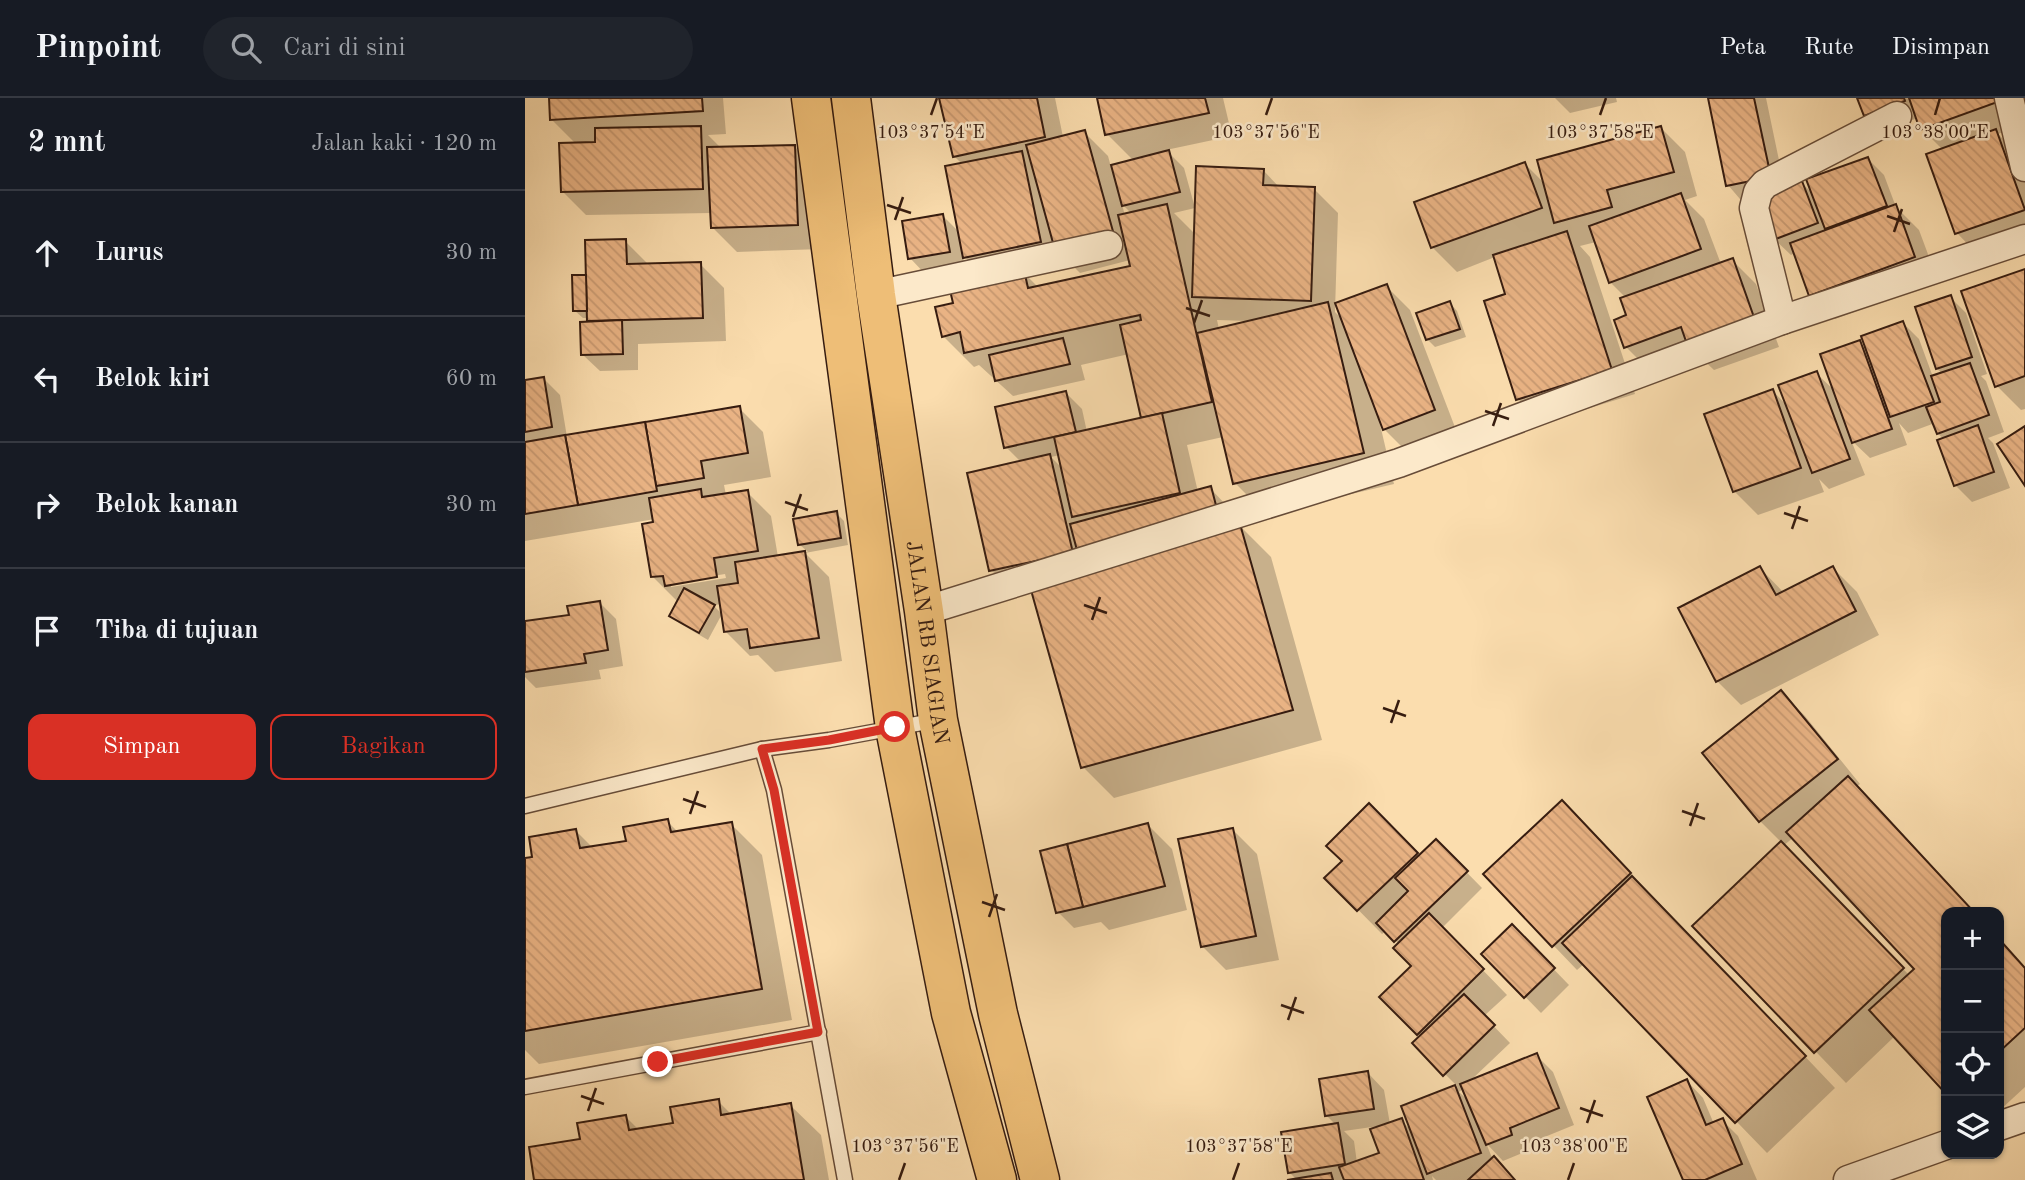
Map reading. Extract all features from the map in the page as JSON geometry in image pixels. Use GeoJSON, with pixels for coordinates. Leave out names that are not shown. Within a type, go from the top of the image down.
{"type":"FeatureCollection","features":[{"type":"Feature","properties":{"kind":"highway","name":"JALAN RB SIAGIAN"},"geometry":{"type":"LineString","coordinates":[[811,98],[895,727],[951,1013],[997,1180]]}},
{"type":"Feature","properties":{"kind":"highway","name":"JALAN RB SIAGIAN"},"geometry":{"type":"LineString","coordinates":[[851,98],[876,295],[938,720],[998,1014],[1040,1180]]}},
{"type":"Feature","properties":{"kind":"street"},"geometry":{"type":"LineString","coordinates":[[2009,98],[2025,167]]}},
{"type":"Feature","properties":{"kind":"street"},"geometry":{"type":"LineString","coordinates":[[1782,320],[1754,208],[1758,192],[1765,184],[1897,116]]}},
{"type":"Feature","properties":{"kind":"street"},"geometry":{"type":"LineString","coordinates":[[924,611],[1399,463],[1782,320],[2025,239]]}},
{"type":"Feature","properties":{"kind":"street"},"geometry":{"type":"LineString","coordinates":[[876,295],[1108,245]]}},
{"type":"Feature","properties":{"kind":"street"},"geometry":{"type":"LineString","coordinates":[[2004,1124],[2025,1117]]}},
{"type":"Feature","properties":{"kind":"street"},"geometry":{"type":"LineString","coordinates":[[1848,1180],[1941,1147]]}},
{"type":"Feature","properties":{"kind":"lane"},"geometry":{"type":"LineString","coordinates":[[525,806],[762,749],[938,720]]}},
{"type":"Feature","properties":{"kind":"lane"},"geometry":{"type":"LineString","coordinates":[[762,749],[774,790],[845,1180]]}},
{"type":"Feature","properties":{"kind":"lane"},"geometry":{"type":"LineString","coordinates":[[525,1087],[818,1032]]}},
{"type":"Feature","properties":{"kind":"building"},"geometry":{"type":"Polygon","coordinates":[[[549,98],[702,98],[703,111],[550,120],[549,98]]]}},
{"type":"Feature","properties":{"kind":"building"},"geometry":{"type":"Polygon","coordinates":[[[939,98],[1037,98],[1045,137],[953,157],[939,98]]]}},
{"type":"Feature","properties":{"kind":"building"},"geometry":{"type":"Polygon","coordinates":[[[1097,98],[1205,98],[1209,113],[1105,135],[1097,98]]]}},
{"type":"Feature","properties":{"kind":"building"},"geometry":{"type":"Polygon","coordinates":[[[1708,98],[1754,98],[1771,177],[1726,186],[1708,98]]]}},
{"type":"Feature","properties":{"kind":"building"},"geometry":{"type":"Polygon","coordinates":[[[1857,98],[1904,98],[1905,101],[1864,116],[1857,98]]]}},
{"type":"Feature","properties":{"kind":"building"},"geometry":{"type":"Polygon","coordinates":[[[1909,98],[2002,98],[2003,100],[1920,130],[1909,98]]]}},
{"type":"Feature","properties":{"kind":"building"},"geometry":{"type":"Polygon","coordinates":[[[701,126],[703,189],[561,192],[559,143],[595,142],[595,128],[701,126]]]}},
{"type":"Feature","properties":{"kind":"building"},"geometry":{"type":"Polygon","coordinates":[[[1661,126],[1674,172],[1607,190],[1612,207],[1554,223],[1537,160],[1661,126]]]}},
{"type":"Feature","properties":{"kind":"building"},"geometry":{"type":"Polygon","coordinates":[[[1996,129],[2025,210],[1955,234],[1926,154],[1996,129]]]}},
{"type":"Feature","properties":{"kind":"building"},"geometry":{"type":"Polygon","coordinates":[[[1085,130],[1114,235],[1055,250],[1026,145],[1085,130]]]}},
{"type":"Feature","properties":{"kind":"building"},"geometry":{"type":"Polygon","coordinates":[[[795,145],[798,225],[711,228],[707,147],[795,145]]]}},
{"type":"Feature","properties":{"kind":"building"},"geometry":{"type":"Polygon","coordinates":[[[1169,150],[1180,192],[1122,206],[1111,165],[1169,150]]]}},
{"type":"Feature","properties":{"kind":"building"},"geometry":{"type":"Polygon","coordinates":[[[1022,151],[1041,242],[963,258],[945,166],[1022,151]]]}},
{"type":"Feature","properties":{"kind":"building"},"geometry":{"type":"Polygon","coordinates":[[[1868,157],[1887,206],[1825,229],[1806,179],[1868,157]]]}},
{"type":"Feature","properties":{"kind":"building"},"geometry":{"type":"Polygon","coordinates":[[[1525,162],[1542,208],[1431,248],[1414,202],[1525,162]]]}},
{"type":"Feature","properties":{"kind":"building"},"geometry":{"type":"Polygon","coordinates":[[[1196,166],[1264,169],[1263,185],[1315,187],[1311,301],[1192,297],[1196,166]]]}},
{"type":"Feature","properties":{"kind":"building"},"geometry":{"type":"Polygon","coordinates":[[[1802,181],[1818,223],[1773,240],[1757,197],[1802,181]]]}},
{"type":"Feature","properties":{"kind":"building"},"geometry":{"type":"Polygon","coordinates":[[[1681,193],[1701,249],[1609,283],[1589,226],[1681,193]]]}},
{"type":"Feature","properties":{"kind":"building"},"geometry":{"type":"Polygon","coordinates":[[[1167,204],[1212,402],[1141,418],[1120,325],[1141,320],[1140,315],[964,353],[960,332],[942,337],[935,307],[953,303],[949,286],[1024,270],[1028,288],[1130,266],[1118,215],[1167,204]]]}},
{"type":"Feature","properties":{"kind":"building"},"geometry":{"type":"Polygon","coordinates":[[[1896,204],[1915,257],[1809,296],[1790,243],[1896,204]]]}},
{"type":"Feature","properties":{"kind":"building"},"geometry":{"type":"Polygon","coordinates":[[[943,214],[950,252],[908,259],[902,221],[943,214]]]}},
{"type":"Feature","properties":{"kind":"building"},"geometry":{"type":"Polygon","coordinates":[[[1567,231],[1612,370],[1516,400],[1484,301],[1505,294],[1493,255],[1567,231]]]}},
{"type":"Feature","properties":{"kind":"building"},"geometry":{"type":"Polygon","coordinates":[[[626,239],[627,264],[701,262],[703,318],[587,321],[585,240],[626,239]]]}},
{"type":"Feature","properties":{"kind":"building"},"geometry":{"type":"Polygon","coordinates":[[[1733,258],[1756,323],[1688,347],[1681,327],[1624,348],[1614,320],[1626,315],[1620,298],[1733,258]]]}},
{"type":"Feature","properties":{"kind":"building"},"geometry":{"type":"Polygon","coordinates":[[[2025,269],[2025,376],[1995,387],[1961,291],[2025,269]]]}},
{"type":"Feature","properties":{"kind":"building"},"geometry":{"type":"Polygon","coordinates":[[[572,275],[586,275],[587,311],[573,311],[572,275]]]}},
{"type":"Feature","properties":{"kind":"building"},"geometry":{"type":"Polygon","coordinates":[[[1387,284],[1435,410],[1383,430],[1335,303],[1387,284]]]}},
{"type":"Feature","properties":{"kind":"building"},"geometry":{"type":"Polygon","coordinates":[[[1951,295],[1972,357],[1936,369],[1915,307],[1951,295]]]}},
{"type":"Feature","properties":{"kind":"building"},"geometry":{"type":"Polygon","coordinates":[[[1450,301],[1460,329],[1426,340],[1416,313],[1450,301]]]}},
{"type":"Feature","properties":{"kind":"building"},"geometry":{"type":"Polygon","coordinates":[[[1328,302],[1364,453],[1233,484],[1197,333],[1328,302]]]}},
{"type":"Feature","properties":{"kind":"building"},"geometry":{"type":"Polygon","coordinates":[[[622,320],[623,354],[581,355],[580,322],[622,320]]]}},
{"type":"Feature","properties":{"kind":"building"},"geometry":{"type":"Polygon","coordinates":[[[1903,321],[1934,402],[1890,417],[1861,336],[1903,321]]]}},
{"type":"Feature","properties":{"kind":"building"},"geometry":{"type":"Polygon","coordinates":[[[1063,338],[1070,364],[995,381],[989,355],[1063,338]]]}},
{"type":"Feature","properties":{"kind":"building"},"geometry":{"type":"Polygon","coordinates":[[[1860,340],[1892,429],[1852,443],[1820,354],[1860,340]]]}},
{"type":"Feature","properties":{"kind":"building"},"geometry":{"type":"Polygon","coordinates":[[[1970,363],[1989,415],[1937,434],[1926,407],[1940,402],[1931,376],[1970,363]]]}},
{"type":"Feature","properties":{"kind":"building"},"geometry":{"type":"Polygon","coordinates":[[[1817,371],[1850,459],[1812,473],[1778,385],[1817,371]]]}},
{"type":"Feature","properties":{"kind":"building"},"geometry":{"type":"Polygon","coordinates":[[[544,377],[552,427],[525,432],[525,380],[544,377]]]}},
{"type":"Feature","properties":{"kind":"building"},"geometry":{"type":"Polygon","coordinates":[[[1773,389],[1801,468],[1733,492],[1704,414],[1773,389]]]}},
{"type":"Feature","properties":{"kind":"building"},"geometry":{"type":"Polygon","coordinates":[[[1066,391],[1076,432],[1004,448],[995,407],[1066,391]]]}},
{"type":"Feature","properties":{"kind":"building"},"geometry":{"type":"Polygon","coordinates":[[[740,406],[748,453],[701,461],[704,478],[656,486],[645,422],[740,406]]]}},
{"type":"Feature","properties":{"kind":"building"},"geometry":{"type":"Polygon","coordinates":[[[1162,413],[1180,493],[1072,517],[1054,437],[1162,413]]]}},
{"type":"Feature","properties":{"kind":"building"},"geometry":{"type":"Polygon","coordinates":[[[645,422],[657,491],[578,505],[565,435],[645,422]]]}},
{"type":"Feature","properties":{"kind":"building"},"geometry":{"type":"Polygon","coordinates":[[[1978,425],[1994,472],[1954,486],[1937,440],[1978,425]]]}},
{"type":"Feature","properties":{"kind":"building"},"geometry":{"type":"Polygon","coordinates":[[[2025,426],[2025,486],[1997,444],[2025,426]]]}},
{"type":"Feature","properties":{"kind":"building"},"geometry":{"type":"Polygon","coordinates":[[[565,435],[578,505],[525,514],[525,442],[565,435]]]}},
{"type":"Feature","properties":{"kind":"building"},"geometry":{"type":"Polygon","coordinates":[[[1050,454],[1073,553],[989,571],[967,473],[1050,454]]]}},
{"type":"Feature","properties":{"kind":"building"},"geometry":{"type":"Polygon","coordinates":[[[1211,486],[1219,517],[1078,554],[1070,524],[1211,486]]]}},
{"type":"Feature","properties":{"kind":"building"},"geometry":{"type":"Polygon","coordinates":[[[701,489],[702,497],[748,490],[758,551],[714,558],[717,577],[665,586],[663,576],[651,577],[642,524],[653,522],[649,498],[701,489]]]}},
{"type":"Feature","properties":{"kind":"building"},"geometry":{"type":"Polygon","coordinates":[[[837,511],[841,538],[798,545],[793,519],[837,511]]]}},
{"type":"Feature","properties":{"kind":"building"},"geometry":{"type":"Polygon","coordinates":[[[1240,524],[1293,710],[1081,768],[1029,583],[1240,524]]]}},
{"type":"Feature","properties":{"kind":"building"},"geometry":{"type":"Polygon","coordinates":[[[805,551],[819,638],[750,648],[747,629],[724,632],[717,586],[738,583],[735,562],[805,551]]]}},
{"type":"Feature","properties":{"kind":"building"},"geometry":{"type":"Polygon","coordinates":[[[1760,566],[1776,595],[1833,566],[1856,611],[1716,682],[1678,608],[1760,566]]]}},
{"type":"Feature","properties":{"kind":"building"},"geometry":{"type":"Polygon","coordinates":[[[684,588],[715,605],[699,633],[669,616],[684,588]]]}},
{"type":"Feature","properties":{"kind":"building"},"geometry":{"type":"Polygon","coordinates":[[[600,601],[608,650],[584,654],[586,663],[525,672],[525,621],[569,615],[567,606],[600,601]]]}},
{"type":"Feature","properties":{"kind":"building"},"geometry":{"type":"Polygon","coordinates":[[[1781,690],[1838,759],[1759,822],[1702,753],[1781,690]]]}},
{"type":"Feature","properties":{"kind":"building"},"geometry":{"type":"Polygon","coordinates":[[[1848,776],[1969,907],[1941,907],[1941,1089],[1869,1010],[1914,969],[1786,832],[1848,776]]]}},
{"type":"Feature","properties":{"kind":"building"},"geometry":{"type":"Polygon","coordinates":[[[1562,800],[1631,873],[1552,947],[1483,874],[1562,800]]]}},
{"type":"Feature","properties":{"kind":"building"},"geometry":{"type":"Polygon","coordinates":[[[1369,803],[1418,853],[1357,911],[1324,878],[1342,861],[1326,846],[1369,803]]]}},
{"type":"Feature","properties":{"kind":"building"},"geometry":{"type":"Polygon","coordinates":[[[668,819],[671,832],[732,822],[762,989],[525,1031],[525,858],[532,857],[529,837],[576,829],[580,848],[626,841],[623,827],[668,819]]]}},
{"type":"Feature","properties":{"kind":"building"},"geometry":{"type":"Polygon","coordinates":[[[1148,823],[1165,886],[1083,907],[1067,844],[1148,823]]]}},
{"type":"Feature","properties":{"kind":"building"},"geometry":{"type":"Polygon","coordinates":[[[1233,828],[1256,936],[1201,947],[1178,839],[1233,828]]]}},
{"type":"Feature","properties":{"kind":"building"},"geometry":{"type":"Polygon","coordinates":[[[1436,839],[1468,871],[1394,942],[1376,923],[1408,891],[1395,878],[1436,839]]]}},
{"type":"Feature","properties":{"kind":"building"},"geometry":{"type":"Polygon","coordinates":[[[1781,841],[1904,968],[1814,1053],[1692,926],[1781,841]]]}},
{"type":"Feature","properties":{"kind":"building"},"geometry":{"type":"Polygon","coordinates":[[[1067,844],[1083,907],[1056,913],[1040,851],[1067,844]]]}},
{"type":"Feature","properties":{"kind":"building"},"geometry":{"type":"Polygon","coordinates":[[[1632,876],[1806,1056],[1735,1123],[1562,943],[1632,876]]]}},
{"type":"Feature","properties":{"kind":"building"},"geometry":{"type":"Polygon","coordinates":[[[1429,913],[1484,969],[1417,1035],[1379,997],[1411,966],[1393,948],[1429,913]]]}},
{"type":"Feature","properties":{"kind":"building"},"geometry":{"type":"Polygon","coordinates":[[[1512,924],[1555,968],[1524,998],[1481,954],[1512,924]]]}},
{"type":"Feature","properties":{"kind":"building"},"geometry":{"type":"Polygon","coordinates":[[[2004,945],[2025,968],[2025,1028],[2004,1047],[2004,945]]]}},
{"type":"Feature","properties":{"kind":"building"},"geometry":{"type":"Polygon","coordinates":[[[1464,994],[1495,1025],[1443,1076],[1412,1043],[1464,994]]]}},
{"type":"Feature","properties":{"kind":"building"},"geometry":{"type":"Polygon","coordinates":[[[1537,1053],[1559,1108],[1510,1128],[1512,1135],[1486,1145],[1460,1084],[1537,1053]]]}},
{"type":"Feature","properties":{"kind":"building"},"geometry":{"type":"Polygon","coordinates":[[[1368,1071],[1374,1109],[1325,1116],[1319,1079],[1368,1071]]]}},
{"type":"Feature","properties":{"kind":"building"},"geometry":{"type":"Polygon","coordinates":[[[1687,1079],[1706,1125],[1723,1118],[1742,1164],[1705,1180],[1683,1180],[1647,1097],[1687,1079]]]}},
{"type":"Feature","properties":{"kind":"building"},"geometry":{"type":"Polygon","coordinates":[[[1455,1085],[1481,1153],[1427,1174],[1401,1106],[1455,1085]]]}},
{"type":"Feature","properties":{"kind":"building"},"geometry":{"type":"Polygon","coordinates":[[[719,1099],[721,1115],[791,1103],[804,1180],[534,1180],[529,1147],[580,1139],[577,1123],[626,1115],[629,1130],[673,1123],[670,1107],[719,1099]]]}},
{"type":"Feature","properties":{"kind":"building"},"geometry":{"type":"Polygon","coordinates":[[[1402,1118],[1424,1180],[1344,1180],[1339,1167],[1379,1153],[1370,1129],[1402,1118]]]}},
{"type":"Feature","properties":{"kind":"building"},"geometry":{"type":"Polygon","coordinates":[[[1338,1123],[1345,1164],[1288,1173],[1281,1132],[1338,1123]]]}},
{"type":"Feature","properties":{"kind":"building"},"geometry":{"type":"Polygon","coordinates":[[[1494,1156],[1515,1180],[1468,1180],[1494,1156]]]}},
{"type":"Feature","properties":{"kind":"building"},"geometry":{"type":"Polygon","coordinates":[[[1331,1173],[1333,1180],[1287,1180],[1331,1173]]]}},
{"type":"Feature","properties":{"kind":"route"},"geometry":{"type":"LineString","coordinates":[[658,1062],[818,1032],[774,790],[762,749],[895,727]]}}]}
